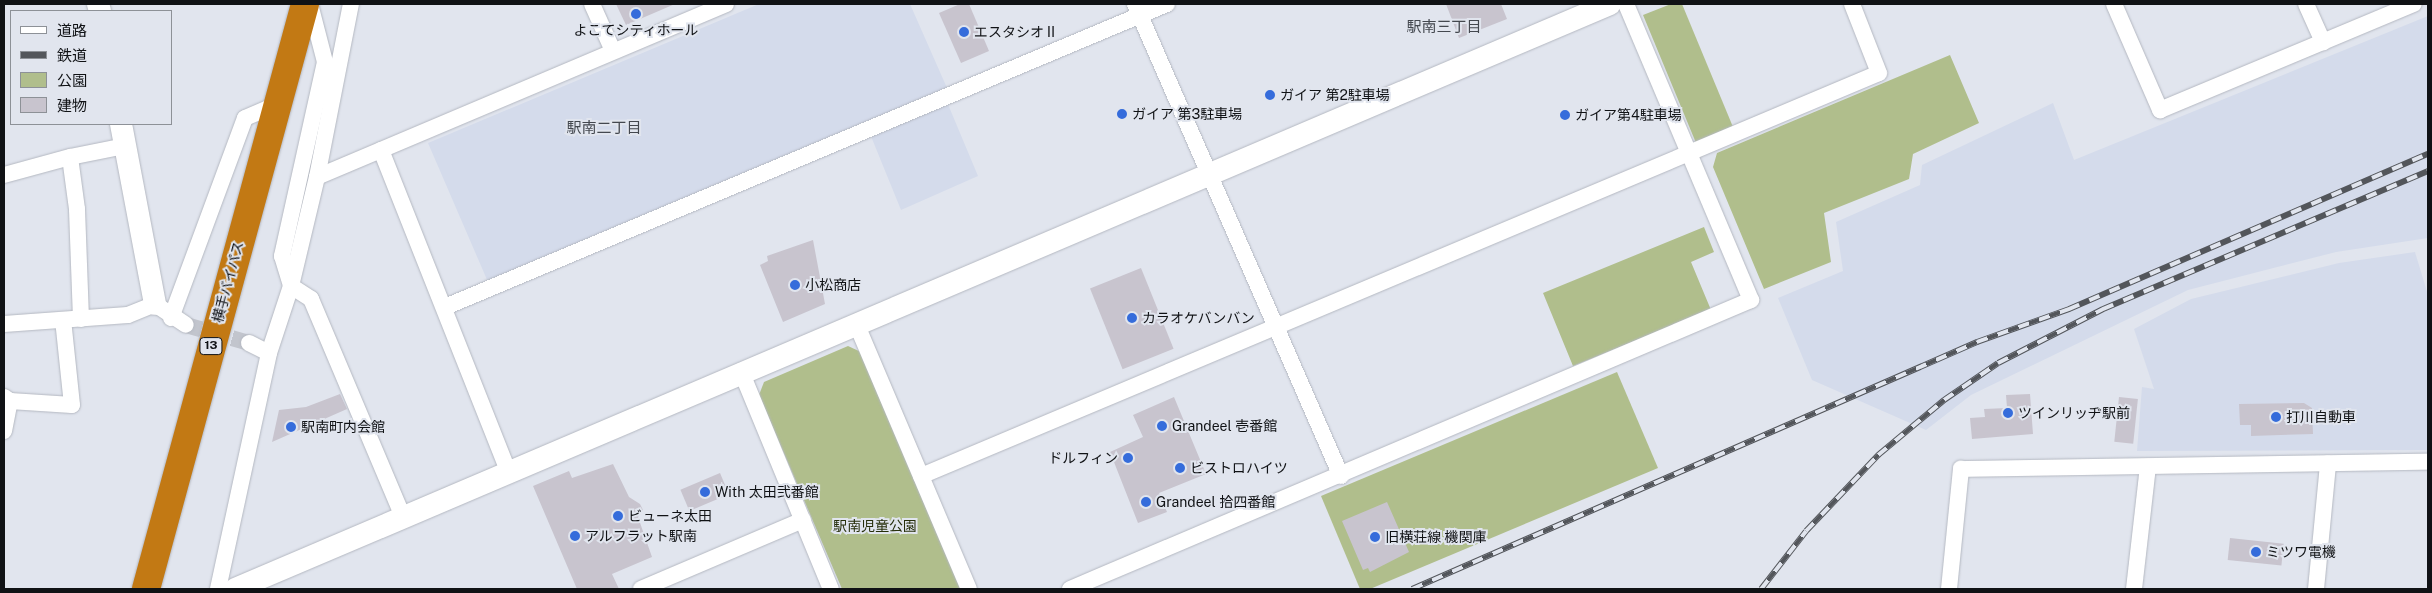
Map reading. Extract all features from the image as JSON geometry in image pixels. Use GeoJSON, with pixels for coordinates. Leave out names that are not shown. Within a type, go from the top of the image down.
{"type":"FeatureCollection","features":[{"type":"Feature","properties":{"kind":"highway","name":"横手バイパス"},"geometry":{"type":"LineString","coordinates":[[146,589],[305,4]]}},
{"type":"Feature","properties":{"kind":"street"},"geometry":{"type":"LineString","coordinates":[[310,4],[325,62],[282,256],[291,286],[311,299],[403,516]]}},
{"type":"Feature","properties":{"kind":"street"},"geometry":{"type":"LineString","coordinates":[[218,589],[270,353],[291,286],[317,177],[351,4]]}},
{"type":"Feature","properties":{"kind":"street"},"geometry":{"type":"LineString","coordinates":[[592,4],[613,51]]}},
{"type":"Feature","properties":{"kind":"street"},"geometry":{"type":"LineString","coordinates":[[317,177],[726,4]]}},
{"type":"Feature","properties":{"kind":"street"},"geometry":{"type":"LineString","coordinates":[[445,307],[1137,10],[1167,4]]}},
{"type":"Feature","properties":{"kind":"street"},"geometry":{"type":"LineString","coordinates":[[235,589],[267,583],[403,516],[1610,4]]}},
{"type":"Feature","properties":{"kind":"street"},"geometry":{"type":"LineString","coordinates":[[1070,589],[1341,476],[1751,300],[1626,4]]}},
{"type":"Feature","properties":{"kind":"street"},"geometry":{"type":"LineString","coordinates":[[922,476],[1879,73],[1852,4]]}},
{"type":"Feature","properties":{"kind":"street"},"geometry":{"type":"LineString","coordinates":[[2114,4],[2160,110],[2414,4]]}},
{"type":"Feature","properties":{"kind":"street"},"geometry":{"type":"LineString","coordinates":[[2306,4],[2323,42]]}},
{"type":"Feature","properties":{"kind":"street"},"geometry":{"type":"LineString","coordinates":[[1137,10],[1341,476]]}},
{"type":"Feature","properties":{"kind":"street"},"geometry":{"type":"LineString","coordinates":[[163,311],[245,118],[278,104]]}},
{"type":"Feature","properties":{"kind":"street"},"geometry":{"type":"LineString","coordinates":[[121,125],[163,311]]}},
{"type":"Feature","properties":{"kind":"street"},"geometry":{"type":"LineString","coordinates":[[4,175],[70,157],[125,146]]}},
{"type":"Feature","properties":{"kind":"street"},"geometry":{"type":"LineString","coordinates":[[381,150],[445,307],[508,471]]}},
{"type":"Feature","properties":{"kind":"street"},"geometry":{"type":"LineString","coordinates":[[70,157],[77,209],[81,319]]}},
{"type":"Feature","properties":{"kind":"street"},"geometry":{"type":"LineString","coordinates":[[4,324],[163,311],[186,325]]}},
{"type":"Feature","properties":{"kind":"street"},"geometry":{"type":"LineString","coordinates":[[4,431],[7,399],[72,405],[63,320]]}},
{"type":"Feature","properties":{"kind":"street"},"geometry":{"type":"LineString","coordinates":[[856,323],[969,589]]}},
{"type":"Feature","properties":{"kind":"street"},"geometry":{"type":"LineString","coordinates":[[249,342],[270,353]]}},
{"type":"Feature","properties":{"kind":"street"},"geometry":{"type":"LineString","coordinates":[[741,371],[831,589]]}},
{"type":"Feature","properties":{"kind":"street"},"geometry":{"type":"LineString","coordinates":[[1949,589],[1961,470],[2428,462]]}},
{"type":"Feature","properties":{"kind":"street"},"geometry":{"type":"LineString","coordinates":[[2316,589],[2328,464]]}},
{"type":"Feature","properties":{"kind":"street"},"geometry":{"type":"LineString","coordinates":[[2134,589],[2148,467]]}},
{"type":"Feature","properties":{"kind":"street"},"geometry":{"type":"LineString","coordinates":[[641,589],[803,520]]}},
{"type":"Feature","properties":{"kind":"shaded area"},"geometry":{"type":"Polygon","coordinates":[[[759,4],[910,4],[947,88],[942,90],[978,176],[901,210],[866,124],[488,282],[428,143],[759,4]]]}},
{"type":"Feature","properties":{"kind":"shaded area"},"geometry":{"type":"Polygon","coordinates":[[[2428,16],[2428,238],[2336,252],[2188,290],[1971,395],[1926,430],[1812,380],[1778,298],[1843,271],[1836,222],[1920,185],[1922,165],[2053,103],[2074,160],[2428,16]]]}},
{"type":"Feature","properties":{"kind":"shaded area"},"geometry":{"type":"Polygon","coordinates":[[[2415,252],[2428,295],[2428,450],[2137,451],[2142,387],[2154,389],[2134,329],[2191,299],[2339,263],[2415,252]]]}},
{"type":"Feature","properties":{"kind":"green space"},"geometry":{"type":"Polygon","coordinates":[[[1671,4],[1682,4],[1733,127],[1696,143],[1643,15],[1671,4]]]}},
{"type":"Feature","properties":{"kind":"green space"},"geometry":{"type":"Polygon","coordinates":[[[1950,55],[1979,123],[1913,154],[1909,179],[1824,213],[1831,262],[1764,289],[1713,167],[1717,153],[1950,55]]]}},
{"type":"Feature","properties":{"kind":"green space"},"geometry":{"type":"Polygon","coordinates":[[[1704,227],[1714,252],[1691,262],[1711,310],[1573,366],[1543,293],[1704,227]]]}},
{"type":"Feature","properties":{"kind":"green space","name":"駅南児童公園"},"geometry":{"type":"Polygon","coordinates":[[[848,346],[861,352],[963,589],[842,589],[759,395],[764,382],[848,346]]]}},
{"type":"Feature","properties":{"kind":"green space"},"geometry":{"type":"Polygon","coordinates":[[[1617,372],[1658,468],[1370,589],[1360,589],[1321,496],[1617,372]]]}},
{"type":"Feature","properties":{"kind":"building","name":"よこてシティホール"},"geometry":{"type":"Polygon","coordinates":[[[616,4],[675,4],[626,25],[616,4]]]}},
{"type":"Feature","properties":{"kind":"building","name":"エスタシオⅡ"},"geometry":{"type":"Polygon","coordinates":[[[960,4],[969,4],[989,51],[961,63],[939,13],[960,4]]]}},
{"type":"Feature","properties":{"kind":"building"},"geometry":{"type":"Polygon","coordinates":[[[1446,4],[1501,4],[1507,19],[1459,38],[1446,4]]]}},
{"type":"Feature","properties":{"kind":"building","name":"小松商店"},"geometry":{"type":"Polygon","coordinates":[[[813,240],[825,304],[783,322],[760,265],[768,261],[767,256],[813,240]]]}},
{"type":"Feature","properties":{"kind":"building","name":"カラオケバンバン"},"geometry":{"type":"Polygon","coordinates":[[[1141,268],[1174,349],[1123,369],[1090,289],[1141,268]]]}},
{"type":"Feature","properties":{"kind":"building","name":"駅南町内会館"},"geometry":{"type":"Polygon","coordinates":[[[340,394],[347,409],[272,442],[279,410],[306,407],[340,394]]]}},
{"type":"Feature","properties":{"kind":"building","name":"ツインリッヂ駅前"},"geometry":{"type":"Polygon","coordinates":[[[2030,394],[2033,434],[1972,439],[1970,418],[1985,417],[1984,409],[2007,408],[2006,395],[2030,394]]]}},
{"type":"Feature","properties":{"kind":"building"},"geometry":{"type":"Polygon","coordinates":[[[1174,397],[1206,474],[1159,493],[1167,512],[1138,523],[1110,452],[1143,437],[1133,415],[1174,397]]]}},
{"type":"Feature","properties":{"kind":"building"},"geometry":{"type":"Polygon","coordinates":[[[2119,397],[2138,399],[2133,444],[2114,442],[2119,397]]]}},
{"type":"Feature","properties":{"kind":"building","name":"打川自動車"},"geometry":{"type":"Polygon","coordinates":[[[2304,403],[2312,408],[2313,434],[2251,436],[2251,425],[2240,425],[2239,404],[2304,403]]]}},
{"type":"Feature","properties":{"kind":"building"},"geometry":{"type":"Polygon","coordinates":[[[613,464],[629,497],[640,504],[643,510],[638,517],[652,557],[612,574],[619,589],[577,589],[533,486],[569,471],[572,478],[613,464]]]}},
{"type":"Feature","properties":{"kind":"building","name":"With 太田弐番館"},"geometry":{"type":"Polygon","coordinates":[[[720,473],[729,494],[689,511],[680,490],[720,473]]]}},
{"type":"Feature","properties":{"kind":"building","name":"旧横荘線 機関庫"},"geometry":{"type":"Polygon","coordinates":[[[1387,502],[1409,552],[1370,572],[1368,568],[1363,570],[1342,521],[1387,502]]]}},
{"type":"Feature","properties":{"kind":"building","name":"ミツワ電機"},"geometry":{"type":"Polygon","coordinates":[[[2230,538],[2284,544],[2281,566],[2228,560],[2230,538]]]}},
{"type":"Feature","properties":{"kind":"tunnel"},"geometry":{"type":"LineString","coordinates":[[186,325],[249,343]]}},
{"type":"Feature","properties":{"kind":"railway"},"geometry":{"type":"LineString","coordinates":[[1412,589],[1977,342],[2069,309],[2428,154]]}},
{"type":"Feature","properties":{"kind":"railway"},"geometry":{"type":"LineString","coordinates":[[1761,589],[1806,531],[1878,455],[1944,400],[1998,363],[2103,309],[2428,171]]}},
{"type":"Feature","properties":{"kind":"place","name":"よこてシティホール"},"geometry":{"type":"Point","coordinates":[636,14]}},
{"type":"Feature","properties":{"kind":"place","name":"エスタシオⅡ"},"geometry":{"type":"Point","coordinates":[964,32]}},
{"type":"Feature","properties":{"kind":"place","name":"ガイア 第2駐車場"},"geometry":{"type":"Point","coordinates":[1270,95]}},
{"type":"Feature","properties":{"kind":"place","name":"ガイア 第3駐車場"},"geometry":{"type":"Point","coordinates":[1122,114]}},
{"type":"Feature","properties":{"kind":"place","name":"ガイア第4駐車場"},"geometry":{"type":"Point","coordinates":[1565,115]}},
{"type":"Feature","properties":{"kind":"place","name":"小松商店"},"geometry":{"type":"Point","coordinates":[795,285]}},
{"type":"Feature","properties":{"kind":"place","name":"カラオケバンバン"},"geometry":{"type":"Point","coordinates":[1132,318]}},
{"type":"Feature","properties":{"kind":"place","name":"ツインリッヂ駅前"},"geometry":{"type":"Point","coordinates":[2008,413]}},
{"type":"Feature","properties":{"kind":"place","name":"打川自動車"},"geometry":{"type":"Point","coordinates":[2276,417]}},
{"type":"Feature","properties":{"kind":"place","name":"Grandeel 壱番館"},"geometry":{"type":"Point","coordinates":[1162,426]}},
{"type":"Feature","properties":{"kind":"place","name":"駅南町内会館"},"geometry":{"type":"Point","coordinates":[291,427]}},
{"type":"Feature","properties":{"kind":"place","name":"ドルフィン"},"geometry":{"type":"Point","coordinates":[1128,458]}},
{"type":"Feature","properties":{"kind":"place","name":"ビストロハイツ"},"geometry":{"type":"Point","coordinates":[1180,468]}},
{"type":"Feature","properties":{"kind":"place","name":"With 太田弐番館"},"geometry":{"type":"Point","coordinates":[705,492]}},
{"type":"Feature","properties":{"kind":"place","name":"Grandeel 拾四番館"},"geometry":{"type":"Point","coordinates":[1146,502]}},
{"type":"Feature","properties":{"kind":"place","name":"ビューネ太田"},"geometry":{"type":"Point","coordinates":[618,516]}},
{"type":"Feature","properties":{"kind":"place","name":"アルフラット駅南"},"geometry":{"type":"Point","coordinates":[575,536]}},
{"type":"Feature","properties":{"kind":"place","name":"旧横荘線 機関庫"},"geometry":{"type":"Point","coordinates":[1375,537]}},
{"type":"Feature","properties":{"kind":"place","name":"ミツワ電機"},"geometry":{"type":"Point","coordinates":[2256,552]}},
{"type":"Feature","properties":{"kind":"district","name":"駅南三丁目"},"geometry":{"type":"Point","coordinates":[1444,27]}},
{"type":"Feature","properties":{"kind":"district","name":"駅南二丁目"},"geometry":{"type":"Point","coordinates":[604,128]}}]}
